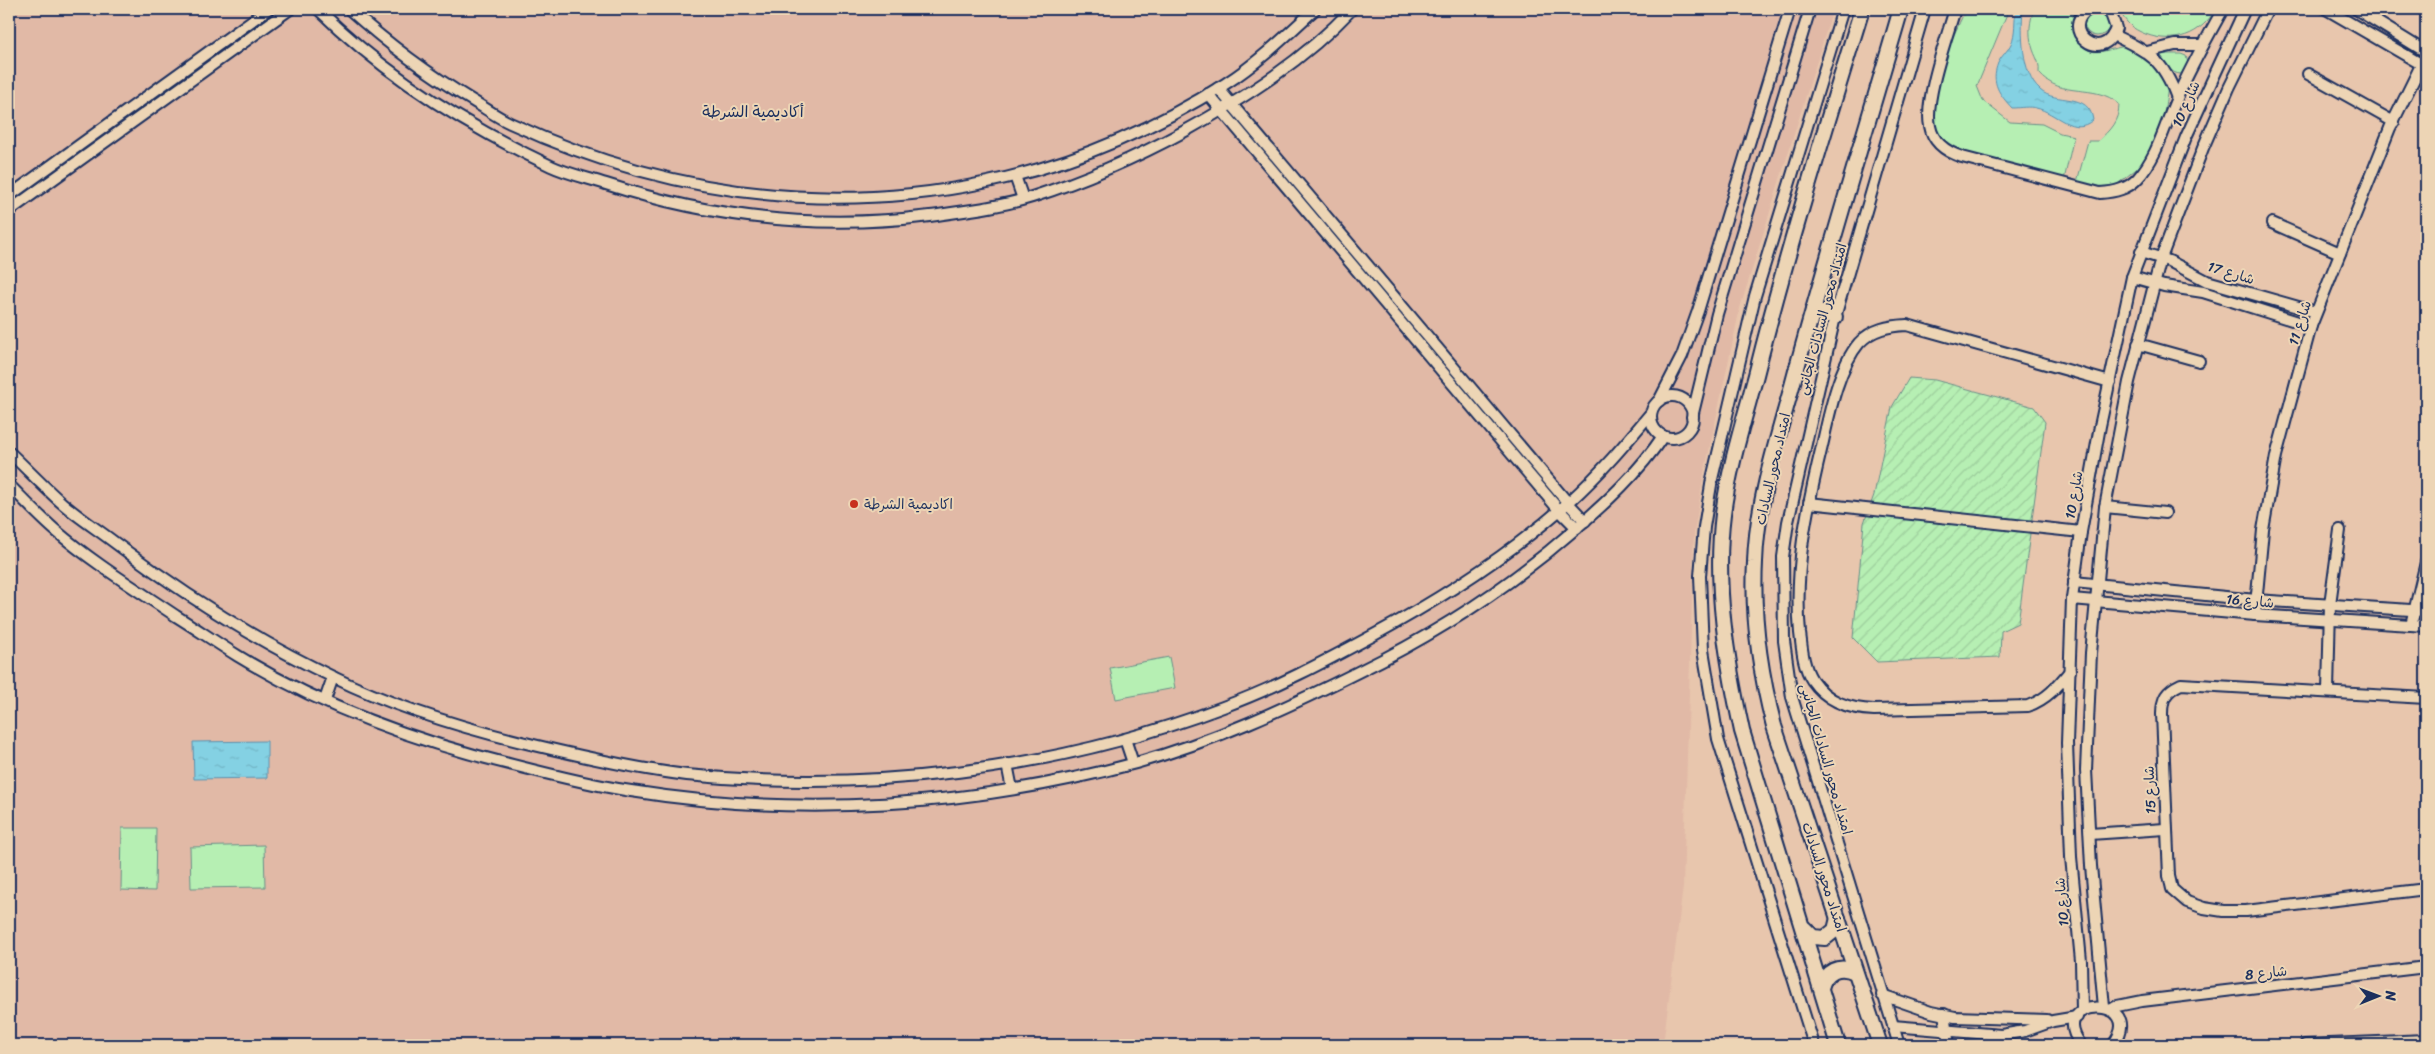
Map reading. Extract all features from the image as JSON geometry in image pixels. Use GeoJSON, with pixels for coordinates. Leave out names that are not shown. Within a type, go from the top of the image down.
{"type":"FeatureCollection","features":[{"type":"Feature","properties":{"kind":"main road"},"geometry":{"type":"LineString","coordinates":[[1838,1045],[1804,928],[1742,731],[1733,687],[1721,592],[1723,515],[1731,471],[1774,302],[1862,9]]}},
{"type":"Feature","properties":{"kind":"main road","name":"امتداد محور السادات"},"geometry":{"type":"LineString","coordinates":[[1880,1045],[1774,726],[1760,660],[1754,602],[1755,560],[1761,510],[1813,310],[1901,9]]}},
{"type":"Feature","properties":{"kind":"main road"},"geometry":{"type":"LineString","coordinates":[[1813,310],[1835,317]]}},
{"type":"Feature","properties":{"kind":"main road"},"geometry":{"type":"LineString","coordinates":[[1804,928],[1812,937],[1825,938],[1836,930],[1838,918]]}},
{"type":"Feature","properties":{"kind":"main road"},"geometry":{"type":"LineString","coordinates":[[1821,988],[1826,976],[1830,972],[1843,968],[1855,972]]}},
{"type":"Feature","properties":{"kind":"street"},"geometry":{"type":"LineString","coordinates":[[9,196],[268,9]]}},
{"type":"Feature","properties":{"kind":"street"},"geometry":{"type":"LineString","coordinates":[[9,211],[290,9]]}},
{"type":"Feature","properties":{"kind":"street"},"geometry":{"type":"LineString","coordinates":[[318,9],[377,61],[420,92],[463,119],[554,167],[651,198],[714,212],[801,222],[895,220],[965,211],[1024,199],[1089,176],[1144,153],[1257,90],[1295,60],[1352,9]]}},
{"type":"Feature","properties":{"kind":"street"},"geometry":{"type":"LineString","coordinates":[[349,9],[384,41],[442,83],[508,122],[578,151],[650,175],[717,188],[780,197],[855,199],[961,188],[1015,176],[1079,155],[1160,120],[1218,88],[1283,39],[1316,9]]}},
{"type":"Feature","properties":{"kind":"street"},"geometry":{"type":"LineString","coordinates":[[9,452],[64,505],[175,588],[256,637],[333,677],[406,707],[501,737],[594,760],[684,774],[764,780],[861,781],[1035,760],[1125,739],[1224,707],[1289,680],[1432,603],[1568,503],[1651,412],[1677,368],[1690,334],[1790,9]]}},
{"type":"Feature","properties":{"kind":"street"},"geometry":{"type":"LineString","coordinates":[[1651,412],[1653,426],[1663,436],[1670,438],[1683,435],[1692,424],[1692,417],[1717,314],[1810,9]]}},
{"type":"Feature","properties":{"kind":"street"},"geometry":{"type":"LineString","coordinates":[[1814,1045],[1718,738],[1703,650],[1700,576],[1704,527],[1712,479],[1755,296],[1843,9]]}},
{"type":"Feature","properties":{"kind":"street","name":"امتداد محور السادات الجانبى"},"geometry":{"type":"LineString","coordinates":[[1899,1045],[1882,995],[1792,697],[1784,641],[1783,557],[1788,522],[1835,317],[1925,9]]}},
{"type":"Feature","properties":{"kind":"street"},"geometry":{"type":"LineString","coordinates":[[1955,9],[1933,90],[1930,114],[1930,126],[1933,135],[1945,149],[1953,154],[2082,189],[2110,193],[2129,186],[2144,171],[2167,126],[2177,98],[2222,9]]}},
{"type":"Feature","properties":{"kind":"street"},"geometry":{"type":"LineString","coordinates":[[2089,9],[2079,19],[2078,27],[2085,41],[2101,45],[2114,35],[2115,21],[2105,9]]}},
{"type":"Feature","properties":{"kind":"street","name":"شارع 10"},"geometry":{"type":"LineString","coordinates":[[2081,1045],[2074,1031],[2080,1014],[2068,771],[2072,599],[2081,532],[2132,277],[2186,137],[2245,9]]}},
{"type":"Feature","properties":{"kind":"street"},"geometry":{"type":"LineString","coordinates":[[2113,1045],[2120,1030],[2118,1021],[2107,1008],[2090,834],[2086,740],[2105,507],[2125,400],[2153,283],[2161,258],[2203,148],[2229,88],[2268,9]]}},
{"type":"Feature","properties":{"kind":"street"},"geometry":{"type":"LineString","coordinates":[[2326,9],[2425,59]]}},
{"type":"Feature","properties":{"kind":"street"},"geometry":{"type":"LineString","coordinates":[[2356,9],[2425,59]]}},
{"type":"Feature","properties":{"kind":"street"},"geometry":{"type":"LineString","coordinates":[[2114,35],[2147,52],[2166,72],[2177,98]]}},
{"type":"Feature","properties":{"kind":"street"},"geometry":{"type":"LineString","coordinates":[[2147,52],[2175,45],[2203,45]]}},
{"type":"Feature","properties":{"kind":"street","name":"شارع 11"},"geometry":{"type":"LineString","coordinates":[[2255,615],[2263,530],[2276,456],[2311,326],[2394,122],[2425,59]]}},
{"type":"Feature","properties":{"kind":"street"},"geometry":{"type":"LineString","coordinates":[[2308,74],[2394,122]]}},
{"type":"Feature","properties":{"kind":"street"},"geometry":{"type":"LineString","coordinates":[[1218,88],[1585,521]]}},
{"type":"Feature","properties":{"kind":"street"},"geometry":{"type":"LineString","coordinates":[[1208,94],[1559,510],[1577,528]]}},
{"type":"Feature","properties":{"kind":"street"},"geometry":{"type":"LineString","coordinates":[[1015,176],[1024,199]]}},
{"type":"Feature","properties":{"kind":"street"},"geometry":{"type":"LineString","coordinates":[[2272,223],[2340,253]]}},
{"type":"Feature","properties":{"kind":"street","name":"شارع 17"},"geometry":{"type":"LineString","coordinates":[[2141,252],[2161,258],[2206,281],[2316,312]]}},
{"type":"Feature","properties":{"kind":"street","name":"شارع 17"},"geometry":{"type":"LineString","coordinates":[[2132,277],[2153,283],[2204,292],[2311,326]]}},
{"type":"Feature","properties":{"kind":"street"},"geometry":{"type":"LineString","coordinates":[[2070,671],[2051,694],[2040,702],[2028,706],[1874,710],[1854,709],[1837,703],[1823,693],[1812,679],[1804,663],[1799,581],[1802,540],[1829,417],[1842,376],[1859,343],[1873,332],[1889,326],[1907,325],[2110,382]]}},
{"type":"Feature","properties":{"kind":"street"},"geometry":{"type":"LineString","coordinates":[[2138,344],[2199,362]]}},
{"type":"Feature","properties":{"kind":"street"},"geometry":{"type":"LineString","coordinates":[[1659,401],[1664,398],[1677,397],[1688,404],[1692,417]]}},
{"type":"Feature","properties":{"kind":"street"},"geometry":{"type":"LineString","coordinates":[[9,485],[57,532],[140,592],[241,658],[325,700],[400,732],[473,756],[577,781],[674,798],[777,804],[865,805],[958,799],[1012,789],[1133,763],[1229,733],[1386,658],[1465,613],[1509,582],[1585,521],[1638,469],[1663,436]]}},
{"type":"Feature","properties":{"kind":"street"},"geometry":{"type":"LineString","coordinates":[[1809,503],[2081,532]]}},
{"type":"Feature","properties":{"kind":"street"},"geometry":{"type":"LineString","coordinates":[[2105,507],[2165,513]]}},
{"type":"Feature","properties":{"kind":"street"},"geometry":{"type":"LineString","coordinates":[[2328,692],[2330,604],[2340,530]]}},
{"type":"Feature","properties":{"kind":"street"},"geometry":{"type":"LineString","coordinates":[[2412,625],[2426,562]]}},
{"type":"Feature","properties":{"kind":"street","name":"شارع 16"},"geometry":{"type":"LineString","coordinates":[[2074,582],[2256,600],[2426,611]]}},
{"type":"Feature","properties":{"kind":"street","name":"شارع 16"},"geometry":{"type":"LineString","coordinates":[[2072,599],[2255,615],[2426,626]]}},
{"type":"Feature","properties":{"kind":"street"},"geometry":{"type":"LineString","coordinates":[[325,700],[333,677]]}},
{"type":"Feature","properties":{"kind":"street","name":"شارع 15"},"geometry":{"type":"LineString","coordinates":[[2426,698],[2188,683],[2181,684],[2166,693],[2162,708],[2165,829],[2169,876],[2172,889],[2187,902],[2204,908],[2246,911],[2426,889]]}},
{"type":"Feature","properties":{"kind":"street"},"geometry":{"type":"LineString","coordinates":[[1125,739],[1133,763]]}},
{"type":"Feature","properties":{"kind":"street"},"geometry":{"type":"LineString","coordinates":[[1008,764],[1012,789]]}},
{"type":"Feature","properties":{"kind":"street"},"geometry":{"type":"LineString","coordinates":[[2090,834],[2165,829]]}},
{"type":"Feature","properties":{"kind":"street","name":"شارع 8"},"geometry":{"type":"LineString","coordinates":[[2080,1014],[2096,1006],[2107,1008],[2142,1001],[2426,967]]}},
{"type":"Feature","properties":{"kind":"street"},"geometry":{"type":"LineString","coordinates":[[1882,995],[1944,1014],[1986,1020],[2053,1020]]}},
{"type":"Feature","properties":{"kind":"street"},"geometry":{"type":"LineString","coordinates":[[1944,1014],[1945,1030],[1949,1045]]}},
{"type":"Feature","properties":{"kind":"street"},"geometry":{"type":"LineString","coordinates":[[1893,1026],[2001,1035],[2025,1031],[2053,1020],[2080,1014]]}},
{"type":"Feature","properties":{"kind":"street"},"geometry":{"type":"LineString","coordinates":[[2305,1045],[2426,1040]]}},
{"type":"Feature","properties":{"kind":"shaded area","name":"اكاديمية الشرطة"},"geometry":{"type":"Polygon","coordinates":[[[9,9],[1833,9],[1740,308],[1704,474],[1694,533],[1683,887],[1663,1045],[9,1045],[9,9]]]}},
{"type":"Feature","properties":{"kind":"green space"},"geometry":{"type":"Polygon","coordinates":[[[1966,9],[2009,9],[1977,86],[1983,101],[2010,122],[2042,124],[2060,133],[2074,136],[2064,180],[1970,157],[1947,147],[1937,135],[1932,119],[1937,80],[1966,9]]]}},
{"type":"Feature","properties":{"kind":"green space"},"geometry":{"type":"Polygon","coordinates":[[[2034,9],[2081,9],[2077,14],[2074,26],[2080,44],[2095,52],[2127,46],[2152,62],[2168,87],[2163,120],[2145,162],[2115,186],[2102,187],[2077,182],[2088,141],[2098,141],[2110,129],[2116,120],[2119,104],[2109,97],[2099,94],[2058,86],[2048,81],[2039,73],[2038,62],[2030,36],[2034,9]]]}},
{"type":"Feature","properties":{"kind":"green space"},"geometry":{"type":"Polygon","coordinates":[[[2117,9],[2216,9],[2207,21],[2190,33],[2181,37],[2161,38],[2151,36],[2132,27],[2117,9]]]}},
{"type":"Feature","properties":{"kind":"green space"},"geometry":{"type":"Polygon","coordinates":[[[2097,10],[2106,14],[2110,23],[2106,32],[2097,36],[2088,32],[2084,23],[2088,14],[2097,10]]]}},
{"type":"Feature","properties":{"kind":"green space"},"geometry":{"type":"Polygon","coordinates":[[[2160,54],[2181,54],[2186,56],[2188,63],[2181,74],[2177,74],[2168,67],[2160,54]]]}},
{"type":"Feature","properties":{"kind":"green space"},"geometry":{"type":"Polygon","coordinates":[[[1909,378],[1935,380],[2034,407],[2045,422],[2018,623],[2001,631],[2000,657],[1877,662],[1853,638],[1864,523],[1874,495],[1892,407],[1909,378]]]}},
{"type":"Feature","properties":{"kind":"green space"},"geometry":{"type":"Polygon","coordinates":[[[1169,657],[1175,688],[1116,699],[1110,668],[1169,657]]]}},
{"type":"Feature","properties":{"kind":"green space"},"geometry":{"type":"Polygon","coordinates":[[[122,828],[156,828],[155,891],[121,890],[122,828]]]}},
{"type":"Feature","properties":{"kind":"green space"},"geometry":{"type":"Polygon","coordinates":[[[264,845],[265,887],[191,888],[190,847],[264,845]]]}},
{"type":"Feature","properties":{"kind":"water"},"geometry":{"type":"Polygon","coordinates":[[[2016,9],[2023,9],[2022,40],[2029,74],[2034,83],[2047,94],[2085,105],[2090,111],[2093,120],[2086,125],[2071,125],[2036,108],[2012,108],[2000,93],[1996,83],[1996,70],[1999,60],[2010,47],[2013,40],[2016,9]]]}},
{"type":"Feature","properties":{"kind":"water"},"geometry":{"type":"Polygon","coordinates":[[[267,741],[267,778],[194,779],[193,742],[267,741]]]}},
{"type":"Feature","properties":{"kind":"place","name":"اكاديمية الشرطة"},"geometry":{"type":"Point","coordinates":[854,504]}},
{"type":"Feature","properties":{"kind":"district","name":"أكاديمية الشرطة"},"geometry":{"type":"Point","coordinates":[753,111]}}]}
